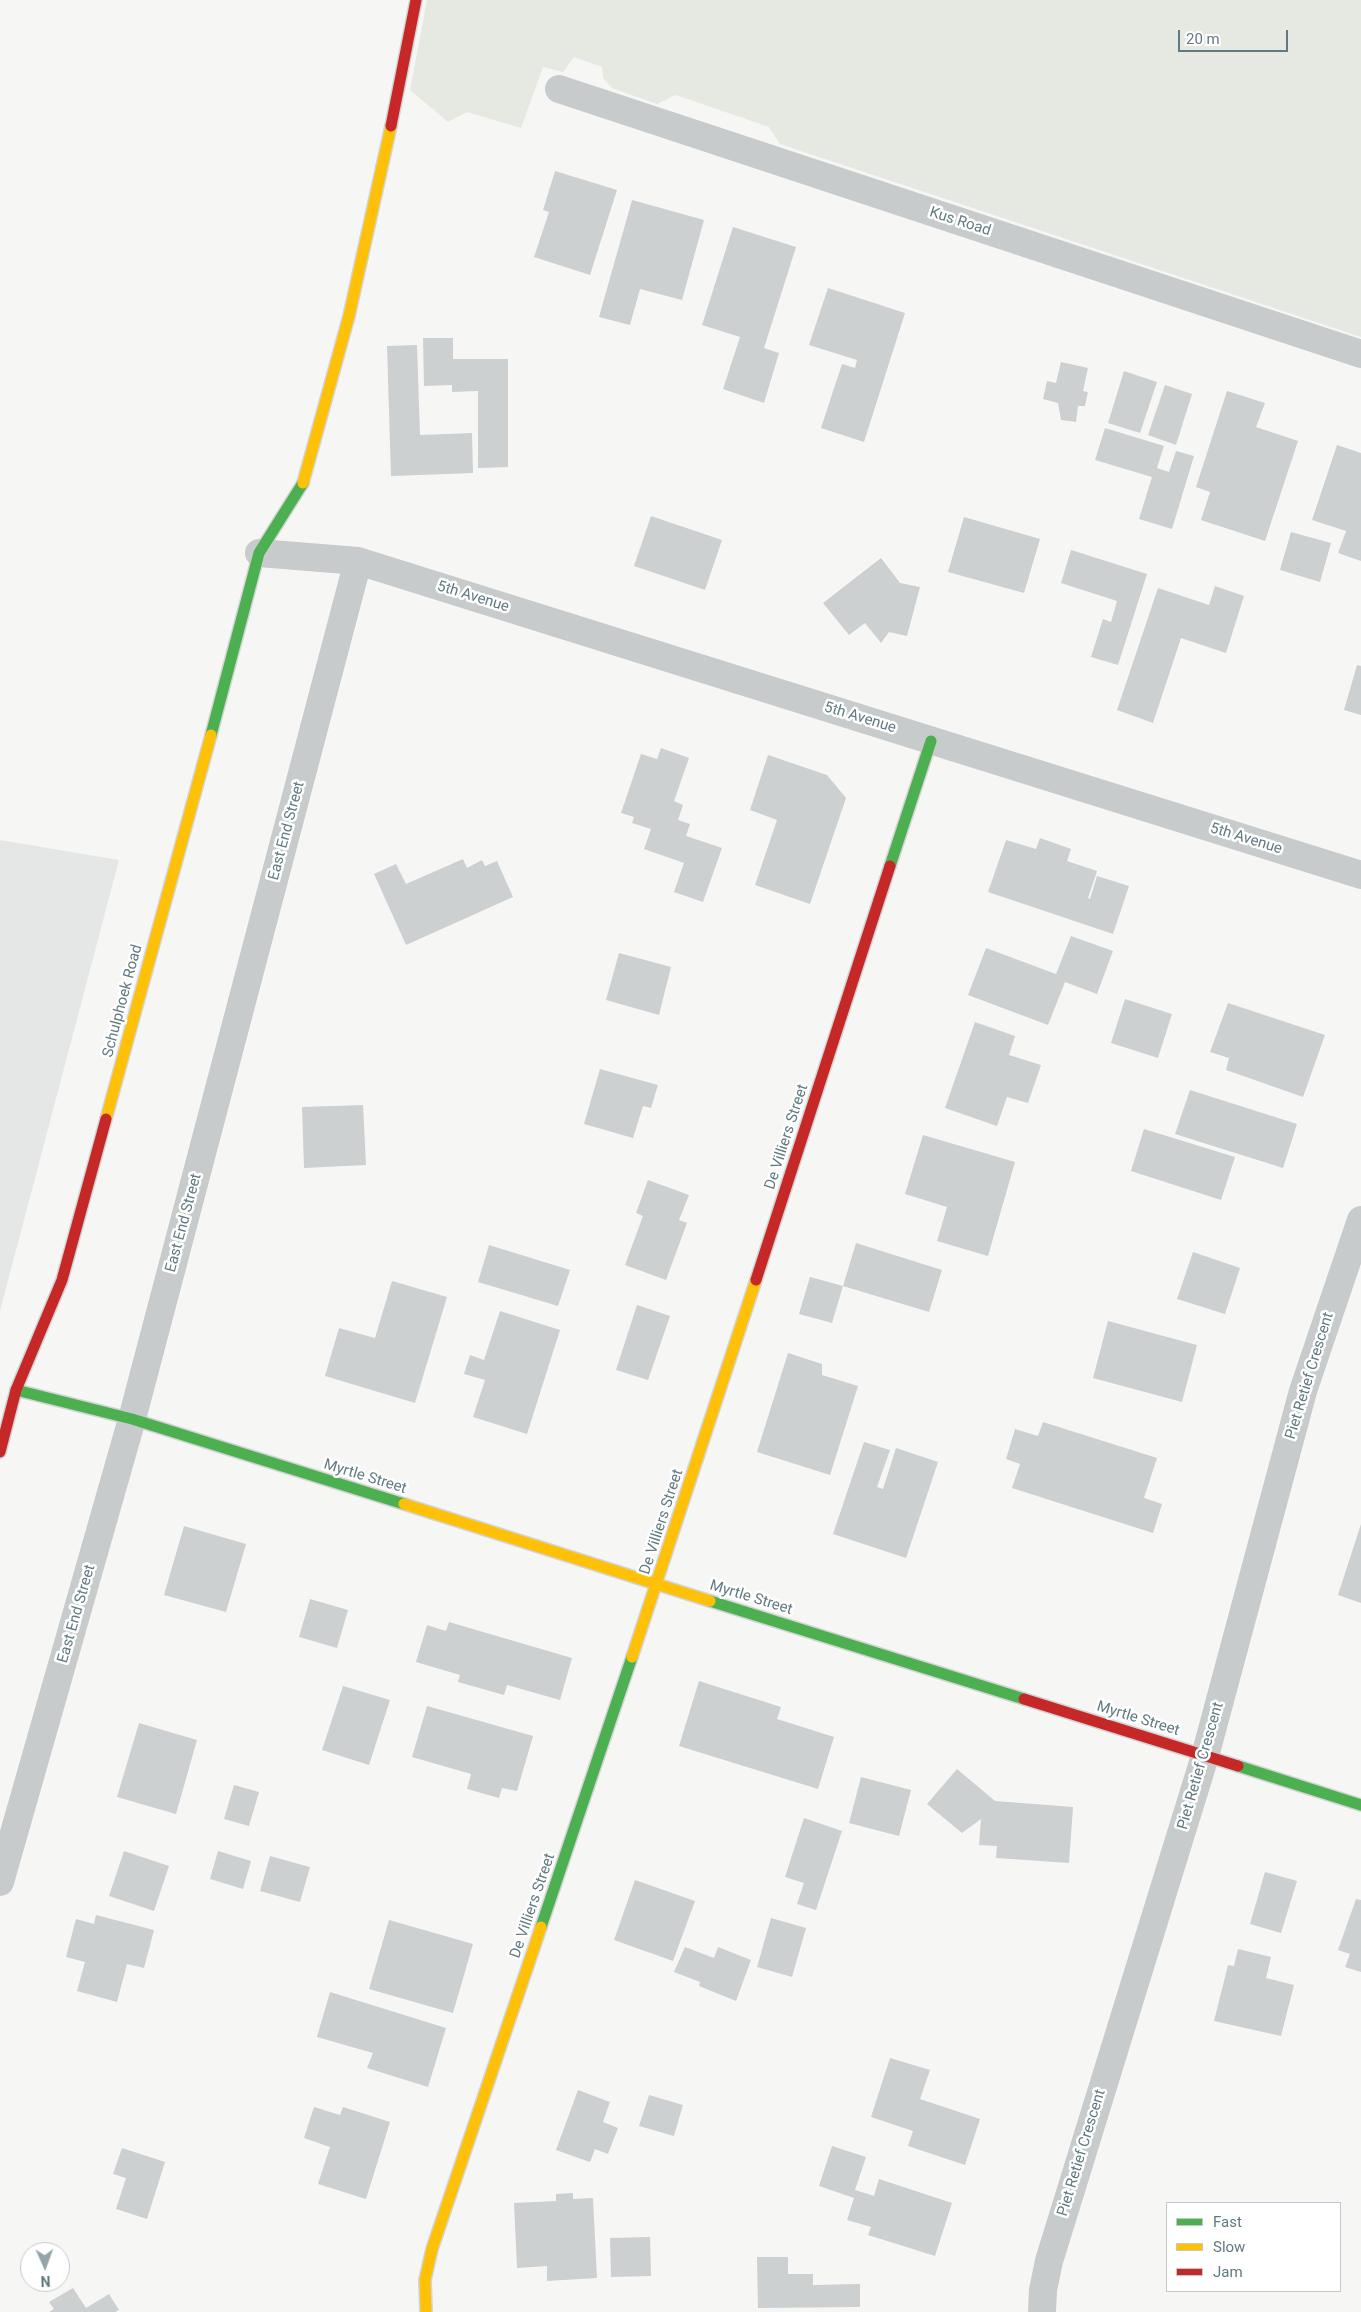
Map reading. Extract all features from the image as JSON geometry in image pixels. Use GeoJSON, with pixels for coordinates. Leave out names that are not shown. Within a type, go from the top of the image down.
{"type":"FeatureCollection","features":[{"type":"Feature","properties":{"kind":"street","name":"Schulphoek Road"},"geometry":{"type":"LineString","coordinates":[[0,1452],[16,1390],[62,1280],[259,553],[305,479],[349,316],[380,181],[416,0]]}},
{"type":"Feature","properties":{"kind":"street","name":"Kus Road"},"geometry":{"type":"LineString","coordinates":[[559,89],[1361,354]]}},
{"type":"Feature","properties":{"kind":"street","name":"5th Avenue"},"geometry":{"type":"LineString","coordinates":[[259,553],[358,561],[1361,875]]}},
{"type":"Feature","properties":{"kind":"street","name":"East End Street"},"geometry":{"type":"LineString","coordinates":[[0,1882],[132,1420],[358,561]]}},
{"type":"Feature","properties":{"kind":"street","name":"De Villiers Street"},"geometry":{"type":"LineString","coordinates":[[426,2312],[425,2280],[432,2250],[657,1585],[931,741]]}},
{"type":"Feature","properties":{"kind":"street","name":"Piet Retief Crescent"},"geometry":{"type":"LineString","coordinates":[[1042,2312],[1043,2290],[1048,2261],[1205,1756],[1303,1391],[1361,1220]]}},
{"type":"Feature","properties":{"kind":"street","name":"Myrtle Street"},"geometry":{"type":"LineString","coordinates":[[16,1390],[132,1420],[1361,1806]]}},
{"type":"Feature","properties":{"kind":"shaded area"},"geometry":{"type":"Polygon","coordinates":[[[427,0],[1361,0],[1361,337],[780,144],[769,127],[676,95],[657,104],[612,88],[603,78],[602,67],[574,57],[563,72],[543,67],[521,128],[467,112],[448,122],[410,90],[427,0]]]}},
{"type":"Feature","properties":{"kind":"shaded area"},"geometry":{"type":"Polygon","coordinates":[[[0,840],[119,860],[0,1311],[0,840]]]}},
{"type":"Feature","properties":{"kind":"building"},"geometry":{"type":"Polygon","coordinates":[[[555,171],[617,190],[590,275],[534,257],[549,212],[543,210],[555,171]]]}},
{"type":"Feature","properties":{"kind":"building"},"geometry":{"type":"Polygon","coordinates":[[[632,200],[704,220],[682,300],[640,289],[630,325],[599,317],[632,200]]]}},
{"type":"Feature","properties":{"kind":"building"},"geometry":{"type":"Polygon","coordinates":[[[733,227],[796,247],[764,348],[779,353],[764,403],[723,389],[740,337],[702,325],[733,227]]]}},
{"type":"Feature","properties":{"kind":"building"},"geometry":{"type":"Polygon","coordinates":[[[828,288],[905,313],[864,442],[821,428],[842,364],[855,368],[857,360],[809,345],[828,288]]]}},
{"type":"Feature","properties":{"kind":"building"},"geometry":{"type":"Polygon","coordinates":[[[423,338],[453,338],[453,359],[508,359],[508,467],[478,468],[478,391],[452,392],[452,385],[424,386],[423,338]]]}},
{"type":"Feature","properties":{"kind":"building"},"geometry":{"type":"Polygon","coordinates":[[[417,345],[420,435],[472,433],[473,473],[391,476],[387,346],[417,345]]]}},
{"type":"Feature","properties":{"kind":"building"},"geometry":{"type":"Polygon","coordinates":[[[1061,362],[1088,368],[1083,391],[1088,392],[1085,406],[1078,406],[1076,422],[1061,420],[1058,403],[1043,399],[1047,381],[1056,383],[1061,362]]]}},
{"type":"Feature","properties":{"kind":"building"},"geometry":{"type":"Polygon","coordinates":[[[1124,371],[1157,382],[1140,433],[1108,423],[1124,371]]]}},
{"type":"Feature","properties":{"kind":"building"},"geometry":{"type":"Polygon","coordinates":[[[1165,385],[1192,394],[1176,445],[1148,435],[1165,385]]]}},
{"type":"Feature","properties":{"kind":"building"},"geometry":{"type":"Polygon","coordinates":[[[1227,391],[1265,403],[1256,427],[1298,441],[1265,541],[1201,520],[1210,492],[1196,487],[1227,391]]]}},
{"type":"Feature","properties":{"kind":"building"},"geometry":{"type":"Polygon","coordinates":[[[1105,428],[1164,446],[1157,468],[1169,472],[1176,451],[1194,456],[1172,529],[1139,519],[1152,477],[1095,460],[1105,428]]]}},
{"type":"Feature","properties":{"kind":"building"},"geometry":{"type":"Polygon","coordinates":[[[1337,445],[1361,453],[1361,561],[1338,553],[1346,531],[1312,520],[1337,445]]]}},
{"type":"Feature","properties":{"kind":"building"},"geometry":{"type":"Polygon","coordinates":[[[651,516],[722,540],[705,590],[634,566],[651,516]]]}},
{"type":"Feature","properties":{"kind":"building"},"geometry":{"type":"Polygon","coordinates":[[[964,517],[1040,539],[1024,593],[948,572],[964,517]]]}},
{"type":"Feature","properties":{"kind":"building"},"geometry":{"type":"Polygon","coordinates":[[[1291,532],[1331,543],[1320,582],[1280,570],[1291,532]]]}},
{"type":"Feature","properties":{"kind":"building"},"geometry":{"type":"Polygon","coordinates":[[[1071,550],[1147,574],[1118,665],[1091,657],[1103,619],[1111,622],[1117,601],[1061,583],[1071,550]]]}},
{"type":"Feature","properties":{"kind":"building"},"geometry":{"type":"Polygon","coordinates":[[[881,558],[900,583],[920,587],[907,636],[889,632],[881,643],[865,623],[849,635],[823,603],[881,558]]]}},
{"type":"Feature","properties":{"kind":"building"},"geometry":{"type":"Polygon","coordinates":[[[1215,586],[1244,596],[1226,653],[1181,638],[1153,723],[1117,710],[1158,588],[1209,605],[1215,586]]]}},
{"type":"Feature","properties":{"kind":"building"},"geometry":{"type":"Polygon","coordinates":[[[1357,665],[1361,666],[1361,715],[1344,710],[1357,665]]]}},
{"type":"Feature","properties":{"kind":"building"},"geometry":{"type":"Polygon","coordinates":[[[661,748],[689,758],[674,801],[683,805],[678,820],[690,824],[686,836],[722,848],[703,902],[674,892],[684,863],[644,849],[651,829],[632,823],[634,817],[621,813],[641,754],[657,759],[661,748]]]}},
{"type":"Feature","properties":{"kind":"building"},"geometry":{"type":"Polygon","coordinates":[[[768,755],[827,775],[846,798],[810,904],[755,885],[777,820],[750,810],[768,755]]]}},
{"type":"Feature","properties":{"kind":"building"},"geometry":{"type":"Polygon","coordinates":[[[1040,838],[1071,849],[1067,861],[1097,871],[1088,898],[1090,899],[1097,876],[1129,886],[1113,934],[988,892],[1006,840],[1036,849],[1040,838]]]}},
{"type":"Feature","properties":{"kind":"building"},"geometry":{"type":"Polygon","coordinates":[[[463,859],[467,868],[482,860],[485,866],[497,861],[513,897],[406,945],[374,874],[396,864],[406,884],[463,859]]]}},
{"type":"Feature","properties":{"kind":"building"},"geometry":{"type":"Polygon","coordinates":[[[1071,936],[1113,951],[1097,994],[1065,982],[1048,1025],[968,995],[986,948],[1056,974],[1071,936]]]}},
{"type":"Feature","properties":{"kind":"building"},"geometry":{"type":"Polygon","coordinates":[[[619,953],[671,967],[659,1015],[606,1000],[619,953]]]}},
{"type":"Feature","properties":{"kind":"building"},"geometry":{"type":"Polygon","coordinates":[[[1125,999],[1172,1014],[1158,1058],[1111,1043],[1125,999]]]}},
{"type":"Feature","properties":{"kind":"building"},"geometry":{"type":"Polygon","coordinates":[[[1228,1003],[1325,1035],[1303,1097],[1226,1070],[1229,1058],[1210,1052],[1228,1003]]]}},
{"type":"Feature","properties":{"kind":"building"},"geometry":{"type":"Polygon","coordinates":[[[975,1022],[1015,1036],[1009,1055],[1041,1065],[1028,1103],[1007,1097],[997,1126],[945,1108],[975,1022]]]}},
{"type":"Feature","properties":{"kind":"building"},"geometry":{"type":"Polygon","coordinates":[[[600,1069],[658,1085],[651,1108],[643,1106],[633,1138],[584,1124],[600,1069]]]}},
{"type":"Feature","properties":{"kind":"building"},"geometry":{"type":"Polygon","coordinates":[[[1190,1090],[1297,1124],[1283,1168],[1175,1134],[1190,1090]]]}},
{"type":"Feature","properties":{"kind":"building"},"geometry":{"type":"Polygon","coordinates":[[[363,1105],[366,1165],[304,1168],[302,1107],[363,1105]]]}},
{"type":"Feature","properties":{"kind":"building"},"geometry":{"type":"Polygon","coordinates":[[[1144,1129],[1235,1157],[1221,1200],[1131,1171],[1144,1129]]]}},
{"type":"Feature","properties":{"kind":"building"},"geometry":{"type":"Polygon","coordinates":[[[923,1135],[1015,1162],[988,1256],[937,1241],[947,1207],[905,1194],[923,1135]]]}},
{"type":"Feature","properties":{"kind":"building"},"geometry":{"type":"Polygon","coordinates":[[[648,1180],[689,1195],[679,1220],[687,1223],[666,1280],[625,1265],[643,1216],[636,1213],[648,1180]]]}},
{"type":"Feature","properties":{"kind":"building"},"geometry":{"type":"Polygon","coordinates":[[[856,1243],[942,1270],[929,1312],[843,1286],[856,1243]]]}},
{"type":"Feature","properties":{"kind":"building"},"geometry":{"type":"Polygon","coordinates":[[[489,1245],[570,1270],[558,1306],[478,1282],[489,1245]]]}},
{"type":"Feature","properties":{"kind":"building"},"geometry":{"type":"Polygon","coordinates":[[[1193,1252],[1240,1268],[1225,1314],[1177,1299],[1193,1252]]]}},
{"type":"Feature","properties":{"kind":"building"},"geometry":{"type":"Polygon","coordinates":[[[810,1277],[843,1286],[832,1323],[799,1314],[810,1277]]]}},
{"type":"Feature","properties":{"kind":"building"},"geometry":{"type":"Polygon","coordinates":[[[392,1281],[447,1297],[415,1403],[325,1376],[339,1328],[375,1338],[392,1281]]]}},
{"type":"Feature","properties":{"kind":"building"},"geometry":{"type":"Polygon","coordinates":[[[637,1305],[670,1316],[648,1380],[616,1370],[637,1305]]]}},
{"type":"Feature","properties":{"kind":"building"},"geometry":{"type":"Polygon","coordinates":[[[500,1311],[560,1330],[527,1434],[473,1417],[485,1380],[464,1374],[470,1355],[484,1360],[500,1311]]]}},
{"type":"Feature","properties":{"kind":"building"},"geometry":{"type":"Polygon","coordinates":[[[1108,1321],[1197,1345],[1182,1402],[1093,1378],[1108,1321]]]}},
{"type":"Feature","properties":{"kind":"building"},"geometry":{"type":"Polygon","coordinates":[[[788,1353],[822,1364],[822,1375],[858,1386],[830,1475],[757,1452],[788,1353]]]}},
{"type":"Feature","properties":{"kind":"building"},"geometry":{"type":"Polygon","coordinates":[[[1043,1422],[1157,1458],[1144,1498],[1162,1504],[1153,1533],[1012,1488],[1020,1464],[1006,1459],[1015,1429],[1038,1436],[1043,1422]]]}},
{"type":"Feature","properties":{"kind":"building"},"geometry":{"type":"Polygon","coordinates":[[[864,1442],[890,1450],[877,1487],[883,1489],[896,1448],[938,1462],[906,1558],[833,1534],[864,1442]]]}},
{"type":"Feature","properties":{"kind":"building"},"geometry":{"type":"Polygon","coordinates":[[[1361,1524],[1361,1603],[1338,1595],[1361,1524]]]}},
{"type":"Feature","properties":{"kind":"building"},"geometry":{"type":"Polygon","coordinates":[[[184,1526],[246,1544],[226,1612],[164,1595],[184,1526]]]}},
{"type":"Feature","properties":{"kind":"building"},"geometry":{"type":"Polygon","coordinates":[[[310,1599],[348,1610],[337,1648],[299,1637],[310,1599]]]}},
{"type":"Feature","properties":{"kind":"building"},"geometry":{"type":"Polygon","coordinates":[[[449,1622],[572,1658],[560,1700],[507,1685],[504,1695],[458,1682],[460,1675],[416,1662],[427,1625],[446,1631],[449,1622]]]}},
{"type":"Feature","properties":{"kind":"building"},"geometry":{"type":"Polygon","coordinates":[[[699,1681],[781,1707],[777,1719],[834,1737],[818,1789],[679,1746],[699,1681]]]}},
{"type":"Feature","properties":{"kind":"building"},"geometry":{"type":"Polygon","coordinates":[[[343,1686],[390,1700],[369,1765],[322,1750],[343,1686]]]}},
{"type":"Feature","properties":{"kind":"building"},"geometry":{"type":"Polygon","coordinates":[[[427,1706],[533,1736],[517,1791],[502,1788],[499,1798],[467,1789],[471,1774],[412,1757],[427,1706]]]}},
{"type":"Feature","properties":{"kind":"building"},"geometry":{"type":"Polygon","coordinates":[[[139,1723],[197,1740],[176,1814],[117,1797],[139,1723]]]}},
{"type":"Feature","properties":{"kind":"building"},"geometry":{"type":"Polygon","coordinates":[[[957,1769],[995,1801],[1073,1807],[1069,1863],[996,1858],[997,1846],[979,1845],[981,1819],[962,1833],[927,1804],[957,1769]]]}},
{"type":"Feature","properties":{"kind":"building"},"geometry":{"type":"Polygon","coordinates":[[[861,1777],[911,1790],[899,1836],[849,1823],[861,1777]]]}},
{"type":"Feature","properties":{"kind":"building"},"geometry":{"type":"Polygon","coordinates":[[[234,1785],[259,1792],[249,1826],[224,1819],[234,1785]]]}},
{"type":"Feature","properties":{"kind":"building"},"geometry":{"type":"Polygon","coordinates":[[[804,1818],[842,1831],[816,1910],[797,1904],[804,1883],[785,1877],[804,1818]]]}},
{"type":"Feature","properties":{"kind":"building"},"geometry":{"type":"Polygon","coordinates":[[[124,1851],[169,1866],[154,1911],[109,1896],[124,1851]]]}},
{"type":"Feature","properties":{"kind":"building"},"geometry":{"type":"Polygon","coordinates":[[[218,1851],[251,1861],[243,1889],[210,1879],[218,1851]]]}},
{"type":"Feature","properties":{"kind":"building"},"geometry":{"type":"Polygon","coordinates":[[[270,1856],[310,1867],[300,1902],[260,1891],[270,1856]]]}},
{"type":"Feature","properties":{"kind":"building"},"geometry":{"type":"Polygon","coordinates":[[[1265,1872],[1297,1881],[1281,1933],[1250,1924],[1265,1872]]]}},
{"type":"Feature","properties":{"kind":"building"},"geometry":{"type":"Polygon","coordinates":[[[635,1880],[695,1901],[673,1961],[614,1940],[635,1880]]]}},
{"type":"Feature","properties":{"kind":"building"},"geometry":{"type":"Polygon","coordinates":[[[1356,1899],[1361,1900],[1361,1972],[1345,1967],[1350,1954],[1338,1950],[1356,1899]]]}},
{"type":"Feature","properties":{"kind":"building"},"geometry":{"type":"Polygon","coordinates":[[[96,1915],[154,1930],[144,1968],[127,1964],[117,2002],[77,1991],[85,1962],[66,1957],[76,1919],[94,1924],[96,1915]]]}},
{"type":"Feature","properties":{"kind":"building"},"geometry":{"type":"Polygon","coordinates":[[[771,1918],[806,1928],[792,1977],[757,1967],[771,1918]]]}},
{"type":"Feature","properties":{"kind":"building"},"geometry":{"type":"Polygon","coordinates":[[[389,1920],[473,1944],[453,2013],[369,1989],[389,1920]]]}},
{"type":"Feature","properties":{"kind":"building"},"geometry":{"type":"Polygon","coordinates":[[[685,1947],[714,1958],[718,1947],[751,1960],[736,2001],[699,1986],[700,1982],[674,1972],[685,1947]]]}},
{"type":"Feature","properties":{"kind":"building"},"geometry":{"type":"Polygon","coordinates":[[[1238,1949],[1271,1957],[1266,1978],[1294,1985],[1281,2036],[1214,2021],[1228,1965],[1234,1966],[1238,1949]]]}},
{"type":"Feature","properties":{"kind":"building"},"geometry":{"type":"Polygon","coordinates":[[[330,1992],[446,2028],[428,2087],[367,2068],[373,2053],[317,2037],[330,1992]]]}},
{"type":"Feature","properties":{"kind":"building"},"geometry":{"type":"Polygon","coordinates":[[[890,2058],[930,2070],[920,2099],[980,2119],[965,2165],[908,2146],[913,2131],[871,2117],[890,2058]]]}},
{"type":"Feature","properties":{"kind":"building"},"geometry":{"type":"Polygon","coordinates":[[[578,2090],[610,2102],[603,2122],[618,2128],[608,2154],[595,2149],[590,2162],[556,2150],[578,2090]]]}},
{"type":"Feature","properties":{"kind":"building"},"geometry":{"type":"Polygon","coordinates":[[[649,2095],[683,2105],[674,2136],[639,2126],[649,2095]]]}},
{"type":"Feature","properties":{"kind":"building"},"geometry":{"type":"Polygon","coordinates":[[[314,2107],[340,2115],[343,2107],[390,2122],[366,2199],[318,2184],[330,2147],[304,2138],[314,2107]]]}},
{"type":"Feature","properties":{"kind":"building"},"geometry":{"type":"Polygon","coordinates":[[[832,2146],[866,2157],[855,2190],[874,2196],[879,2179],[952,2203],[935,2256],[868,2235],[871,2227],[847,2220],[854,2198],[819,2186],[832,2146]]]}},
{"type":"Feature","properties":{"kind":"building"},"geometry":{"type":"Polygon","coordinates":[[[122,2148],[165,2162],[147,2219],[116,2209],[126,2178],[113,2174],[122,2148]]]}},
{"type":"Feature","properties":{"kind":"building"},"geometry":{"type":"Polygon","coordinates":[[[573,2193],[573,2199],[593,2198],[597,2278],[547,2281],[547,2266],[517,2268],[514,2203],[556,2201],[556,2194],[573,2193]]]}},
{"type":"Feature","properties":{"kind":"building"},"geometry":{"type":"Polygon","coordinates":[[[650,2237],[651,2276],[611,2277],[610,2238],[650,2237]]]}},
{"type":"Feature","properties":{"kind":"building"},"geometry":{"type":"Polygon","coordinates":[[[757,2257],[788,2257],[788,2274],[813,2274],[813,2285],[860,2284],[860,2307],[758,2308],[757,2257]]]}},
{"type":"Feature","properties":{"kind":"building"},"geometry":{"type":"Polygon","coordinates":[[[73,2288],[86,2308],[109,2294],[119,2310],[115,2312],[49,2312],[54,2309],[49,2302],[66,2292],[70,2292],[73,2288]]]}},
{"type":"Feature","properties":{"kind":"traffic: fast"},"geometry":{"type":"LineString","coordinates":[[211,735],[259,553],[303,483]]}},
{"type":"Feature","properties":{"kind":"traffic: fast"},"geometry":{"type":"LineString","coordinates":[[890,866],[931,741]]}},
{"type":"Feature","properties":{"kind":"traffic: fast"},"geometry":{"type":"LineString","coordinates":[[16,1390],[132,1419],[404,1504]]}},
{"type":"Feature","properties":{"kind":"traffic: fast"},"geometry":{"type":"LineString","coordinates":[[710,1601],[1024,1699]]}},
{"type":"Feature","properties":{"kind":"traffic: fast"},"geometry":{"type":"LineString","coordinates":[[541,1927],[632,1657]]}},
{"type":"Feature","properties":{"kind":"traffic: fast"},"geometry":{"type":"LineString","coordinates":[[1238,1766],[1361,1805]]}},
{"type":"Feature","properties":{"kind":"traffic: slow"},"geometry":{"type":"LineString","coordinates":[[303,483],[349,316],[391,126]]}},
{"type":"Feature","properties":{"kind":"traffic: slow"},"geometry":{"type":"LineString","coordinates":[[106,1119],[211,735]]}},
{"type":"Feature","properties":{"kind":"traffic: slow"},"geometry":{"type":"LineString","coordinates":[[632,1657],[756,1280]]}},
{"type":"Feature","properties":{"kind":"traffic: slow"},"geometry":{"type":"LineString","coordinates":[[404,1504],[710,1601]]}},
{"type":"Feature","properties":{"kind":"traffic: slow"},"geometry":{"type":"LineString","coordinates":[[426,2312],[425,2280],[432,2249],[541,1927]]}},
{"type":"Feature","properties":{"kind":"traffic: jam"},"geometry":{"type":"LineString","coordinates":[[391,126],[416,0]]}},
{"type":"Feature","properties":{"kind":"traffic: jam"},"geometry":{"type":"LineString","coordinates":[[756,1280],[890,866]]}},
{"type":"Feature","properties":{"kind":"traffic: jam"},"geometry":{"type":"LineString","coordinates":[[0,1452],[16,1390],[62,1280],[106,1119]]}},
{"type":"Feature","properties":{"kind":"traffic: jam"},"geometry":{"type":"LineString","coordinates":[[1024,1699],[1238,1766]]}}]}
